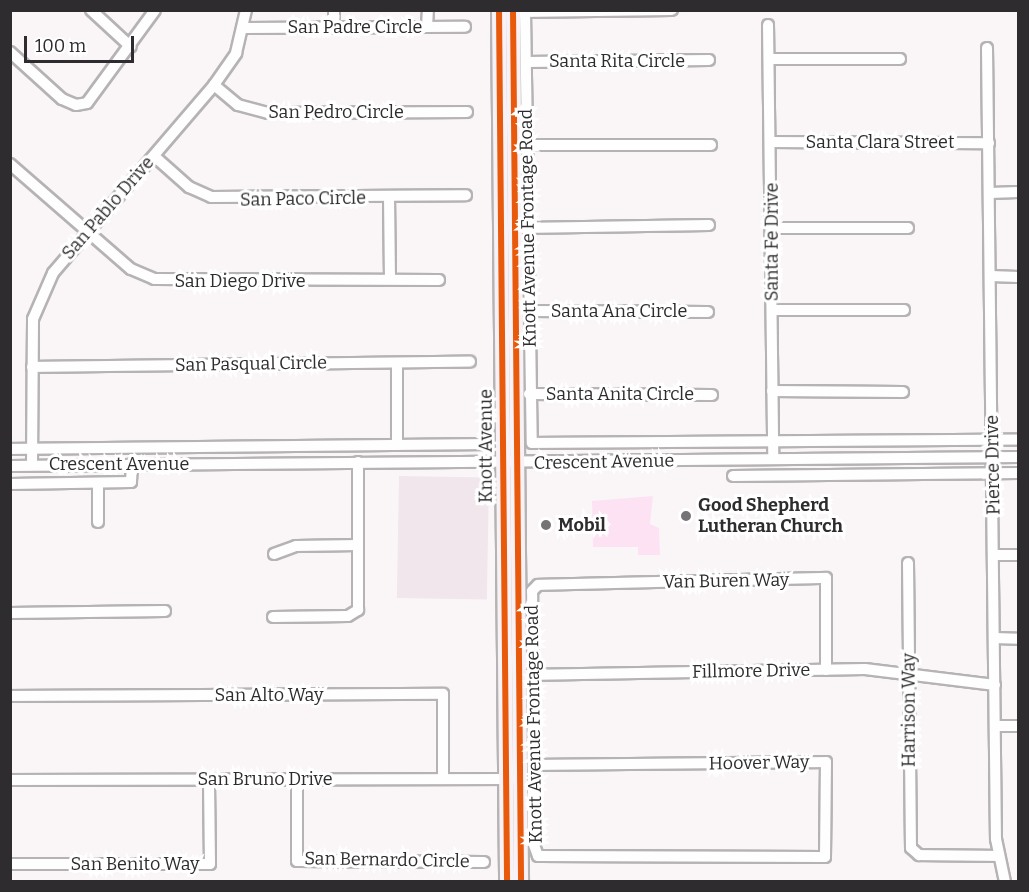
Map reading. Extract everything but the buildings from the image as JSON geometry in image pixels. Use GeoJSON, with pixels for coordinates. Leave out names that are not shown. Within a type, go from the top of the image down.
{"type":"FeatureCollection","features":[{"type":"Feature","properties":{"kind":"main road","name":"Knott Avenue"},"geometry":{"type":"LineString","coordinates":[[510,11],[515,228],[514,463],[510,590]]}},
{"type":"Feature","properties":{"kind":"main road","name":"Knott Avenue"},"geometry":{"type":"LineString","coordinates":[[515,228],[500,463],[518,675],[521,882]]}},
{"type":"Feature","properties":{"kind":"main road","name":"Knott Avenue"},"geometry":{"type":"LineString","coordinates":[[507,882],[506,778],[518,675]]}},
{"type":"Feature","properties":{"kind":"street"},"geometry":{"type":"LineString","coordinates":[[91,10],[131,47]]}},
{"type":"Feature","properties":{"kind":"street"},"geometry":{"type":"LineString","coordinates":[[10,52],[76,105],[87,103],[131,47],[155,10]]}},
{"type":"Feature","properties":{"kind":"street","name":"San Pablo Drive"},"geometry":{"type":"LineString","coordinates":[[32,465],[33,319],[53,273],[86,230],[154,156],[214,85],[245,28],[246,10]]}},
{"type":"Feature","properties":{"kind":"street"},"geometry":{"type":"LineString","coordinates":[[334,10],[334,27]]}},
{"type":"Feature","properties":{"kind":"street"},"geometry":{"type":"LineString","coordinates":[[427,27],[428,10]]}},
{"type":"Feature","properties":{"kind":"street"},"geometry":{"type":"LineString","coordinates":[[510,11],[672,10]]}},
{"type":"Feature","properties":{"kind":"street","name":"Knott Avenue Frontage Road"},"geometry":{"type":"LineString","coordinates":[[510,11],[526,62],[527,145],[515,228],[530,311],[529,394],[532,443]]}},
{"type":"Feature","properties":{"kind":"street","name":"Santa Fe Drive"},"geometry":{"type":"LineString","coordinates":[[768,25],[773,228],[773,459]]}},
{"type":"Feature","properties":{"kind":"street","name":"San Padre Circle"},"geometry":{"type":"LineString","coordinates":[[245,28],[465,27]]}},
{"type":"Feature","properties":{"kind":"street","name":"Pierce Drive"},"geometry":{"type":"LineString","coordinates":[[987,48],[995,726],[998,856],[1005,882]]}},
{"type":"Feature","properties":{"kind":"street"},"geometry":{"type":"LineString","coordinates":[[769,59],[900,59]]}},
{"type":"Feature","properties":{"kind":"street","name":"Santa Rita Circle"},"geometry":{"type":"LineString","coordinates":[[526,62],[709,60]]}},
{"type":"Feature","properties":{"kind":"street","name":"San Pedro Circle"},"geometry":{"type":"LineString","coordinates":[[214,85],[238,105],[268,113],[466,112]]}},
{"type":"Feature","properties":{"kind":"street","name":"Santa Clara Street"},"geometry":{"type":"LineString","coordinates":[[771,142],[989,143]]}},
{"type":"Feature","properties":{"kind":"street"},"geometry":{"type":"LineString","coordinates":[[527,145],[711,146]]}},
{"type":"Feature","properties":{"kind":"street","name":"San Paco Circle"},"geometry":{"type":"LineString","coordinates":[[154,156],[189,187],[212,197],[465,195]]}},
{"type":"Feature","properties":{"kind":"street","name":"San Diego Drive"},"geometry":{"type":"LineString","coordinates":[[10,164],[131,269],[153,279],[439,280]]}},
{"type":"Feature","properties":{"kind":"street"},"geometry":{"type":"LineString","coordinates":[[990,193],[1018,192]]}},
{"type":"Feature","properties":{"kind":"street"},"geometry":{"type":"LineString","coordinates":[[389,197],[390,279]]}},
{"type":"Feature","properties":{"kind":"street"},"geometry":{"type":"LineString","coordinates":[[515,228],[709,225]]}},
{"type":"Feature","properties":{"kind":"street"},"geometry":{"type":"LineString","coordinates":[[773,228],[908,228]]}},
{"type":"Feature","properties":{"kind":"street"},"geometry":{"type":"LineString","coordinates":[[991,276],[1018,277]]}},
{"type":"Feature","properties":{"kind":"street"},"geometry":{"type":"LineString","coordinates":[[773,310],[904,310]]}},
{"type":"Feature","properties":{"kind":"street","name":"Santa Ana Circle"},"geometry":{"type":"LineString","coordinates":[[530,311],[708,312]]}},
{"type":"Feature","properties":{"kind":"street","name":"San Pasqual Circle"},"geometry":{"type":"LineString","coordinates":[[32,367],[470,362]]}},
{"type":"Feature","properties":{"kind":"street"},"geometry":{"type":"LineString","coordinates":[[397,363],[397,445]]}},
{"type":"Feature","properties":{"kind":"street"},"geometry":{"type":"LineString","coordinates":[[772,392],[903,392]]}},
{"type":"Feature","properties":{"kind":"street","name":"Santa Anita Circle"},"geometry":{"type":"LineString","coordinates":[[529,394],[712,395]]}},
{"type":"Feature","properties":{"kind":"street","name":"Crescent Avenue"},"geometry":{"type":"LineString","coordinates":[[532,443],[1018,440]]}},
{"type":"Feature","properties":{"kind":"street"},"geometry":{"type":"LineString","coordinates":[[10,449],[484,444]]}},
{"type":"Feature","properties":{"kind":"street","name":"Crescent Avenue"},"geometry":{"type":"LineString","coordinates":[[10,466],[1018,457]]}},
{"type":"Feature","properties":{"kind":"street"},"geometry":{"type":"LineString","coordinates":[[273,617],[348,616],[358,610],[358,462]]}},
{"type":"Feature","properties":{"kind":"street"},"geometry":{"type":"LineString","coordinates":[[10,484],[131,482],[132,464]]}},
{"type":"Feature","properties":{"kind":"street"},"geometry":{"type":"LineString","coordinates":[[733,476],[1018,473]]}},
{"type":"Feature","properties":{"kind":"street"},"geometry":{"type":"LineString","coordinates":[[98,483],[98,522]]}},
{"type":"Feature","properties":{"kind":"street"},"geometry":{"type":"LineString","coordinates":[[274,554],[296,546],[358,545]]}},
{"type":"Feature","properties":{"kind":"street"},"geometry":{"type":"LineString","coordinates":[[993,555],[1018,555]]}},
{"type":"Feature","properties":{"kind":"street","name":"Harrison Way"},"geometry":{"type":"LineString","coordinates":[[908,563],[910,844],[914,856],[998,856]]}},
{"type":"Feature","properties":{"kind":"street","name":"Van Buren Way"},"geometry":{"type":"LineString","coordinates":[[534,587],[826,578],[826,670]]}},
{"type":"Feature","properties":{"kind":"street","name":"Knott Avenue Frontage Road"},"geometry":{"type":"LineString","coordinates":[[534,587],[518,675],[534,765],[533,842],[535,851],[544,858]]}},
{"type":"Feature","properties":{"kind":"street"},"geometry":{"type":"LineString","coordinates":[[10,613],[165,611]]}},
{"type":"Feature","properties":{"kind":"street"},"geometry":{"type":"LineString","coordinates":[[994,639],[1018,639]]}},
{"type":"Feature","properties":{"kind":"street","name":"Fillmore Drive"},"geometry":{"type":"LineString","coordinates":[[518,675],[826,670],[995,685]]}},
{"type":"Feature","properties":{"kind":"street","name":"San Alto Way"},"geometry":{"type":"LineString","coordinates":[[10,696],[443,694],[443,779]]}},
{"type":"Feature","properties":{"kind":"street"},"geometry":{"type":"LineString","coordinates":[[995,726],[1018,726]]}},
{"type":"Feature","properties":{"kind":"street","name":"Hoover Way"},"geometry":{"type":"LineString","coordinates":[[534,765],[826,762],[825,857],[544,858]]}},
{"type":"Feature","properties":{"kind":"street","name":"San Bruno Drive"},"geometry":{"type":"LineString","coordinates":[[10,780],[520,778]]}},
{"type":"Feature","properties":{"kind":"street","name":"San Benito Way"},"geometry":{"type":"LineString","coordinates":[[10,864],[210,864],[209,779]]}},
{"type":"Feature","properties":{"kind":"street","name":"San Bernardo Circle"},"geometry":{"type":"LineString","coordinates":[[297,779],[297,861],[484,862]]}},
{"type":"Feature","properties":{"kind":"shaded area"},"geometry":{"type":"Polygon","coordinates":[[[399,476],[489,478],[487,600],[397,598],[399,476]]]}},
{"type":"Feature","properties":{"kind":"shaded area"},"geometry":{"type":"Polygon","coordinates":[[[653,496],[650,524],[659,528],[660,555],[638,555],[638,547],[593,547],[592,501],[653,496]]]}},
{"type":"Feature","properties":{"kind":"cycle path"},"geometry":{"type":"LineString","coordinates":[[499,10],[507,882]]}},
{"type":"Feature","properties":{"kind":"cycle path"},"geometry":{"type":"LineString","coordinates":[[513,10],[521,882]]}},
{"type":"Feature","properties":{"kind":"place","name":"Good Shepherd Lutheran Church"},"geometry":{"type":"Point","coordinates":[686,516]}},
{"type":"Feature","properties":{"kind":"place","name":"Mobil"},"geometry":{"type":"Point","coordinates":[546,525]}}]}
